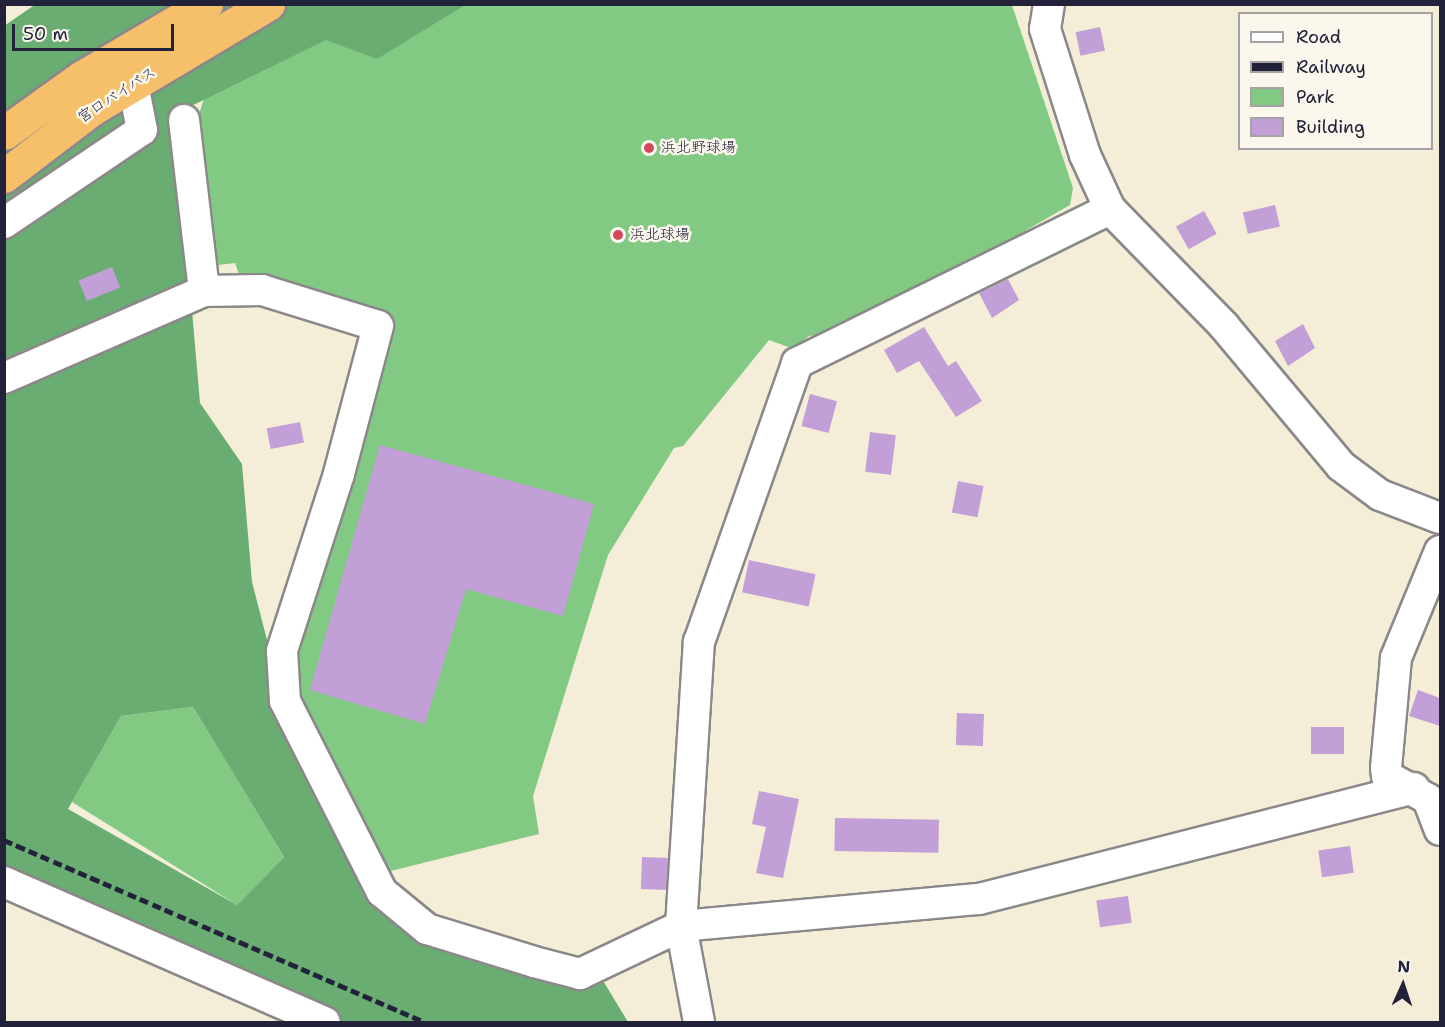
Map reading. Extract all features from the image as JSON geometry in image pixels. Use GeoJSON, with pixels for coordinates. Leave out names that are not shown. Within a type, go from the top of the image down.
{"type":"FeatureCollection","features":[{"type":"Feature","properties":{"kind":"highway","name":"宮口バイパス"},"geometry":{"type":"LineString","coordinates":[[4,133],[82,78],[206,4]]}},
{"type":"Feature","properties":{"kind":"highway","name":"宮口バイパス"},"geometry":{"type":"LineString","coordinates":[[4,176],[133,84],[268,4]]}},
{"type":"Feature","properties":{"kind":"street"},"geometry":{"type":"LineString","coordinates":[[1049,4],[1045,29],[1085,155],[1110,208],[1224,326],[1341,466],[1380,495],[1440,518]]}},
{"type":"Feature","properties":{"kind":"street"},"geometry":{"type":"LineString","coordinates":[[4,223],[142,130],[133,84]]}},
{"type":"Feature","properties":{"kind":"street"},"geometry":{"type":"LineString","coordinates":[[184,120],[204,291]]}},
{"type":"Feature","properties":{"kind":"street"},"geometry":{"type":"LineString","coordinates":[[699,1023],[681,926],[699,642],[797,363],[1110,208]]}},
{"type":"Feature","properties":{"kind":"street"},"geometry":{"type":"LineString","coordinates":[[4,378],[204,291],[262,290],[378,326],[339,474],[282,651],[285,701],[382,892],[427,928],[580,974],[681,926],[979,899],[1414,788]]}},
{"type":"Feature","properties":{"kind":"street"},"geometry":{"type":"LineString","coordinates":[[1440,551],[1396,658],[1386,768],[1387,776],[1414,788],[1428,799],[1440,830]]}},
{"type":"Feature","properties":{"kind":"street"},"geometry":{"type":"LineString","coordinates":[[4,882],[325,1023]]}},
{"type":"Feature","properties":{"kind":"green space"},"geometry":{"type":"Polygon","coordinates":[[[36,4],[465,5],[377,59],[326,40],[175,114],[200,403],[242,464],[252,582],[274,667],[370,886],[542,974],[592,987],[602,979],[628,1022],[336,1022],[5,867],[4,26],[36,4]],[[193,707],[121,716],[68,809],[237,905],[284,857],[193,707]]]}},
{"type":"Feature","properties":{"kind":"green space"},"geometry":{"type":"Polygon","coordinates":[[[312,5],[1012,5],[1073,188],[1070,205],[851,331],[809,336],[794,349],[769,340],[683,446],[674,448],[608,555],[533,796],[539,834],[383,873],[295,691],[289,652],[387,326],[241,280],[235,263],[210,266],[191,139],[213,71],[312,5]]]}},
{"type":"Feature","properties":{"kind":"green space"},"geometry":{"type":"Polygon","coordinates":[[[193,707],[284,857],[237,905],[72,802],[121,716],[193,707]]]}},
{"type":"Feature","properties":{"kind":"building"},"geometry":{"type":"Polygon","coordinates":[[[1100,27],[1105,50],[1081,56],[1076,32],[1100,27]]]}},
{"type":"Feature","properties":{"kind":"building"},"geometry":{"type":"Polygon","coordinates":[[[1275,205],[1280,226],[1248,234],[1243,212],[1275,205]]]}},
{"type":"Feature","properties":{"kind":"building"},"geometry":{"type":"Polygon","coordinates":[[[1204,211],[1217,234],[1189,249],[1176,227],[1204,211]]]}},
{"type":"Feature","properties":{"kind":"building"},"geometry":{"type":"Polygon","coordinates":[[[112,267],[120,287],[87,301],[79,280],[112,267]]]}},
{"type":"Feature","properties":{"kind":"building"},"geometry":{"type":"Polygon","coordinates":[[[1008,279],[1019,300],[992,318],[979,293],[1008,279]]]}},
{"type":"Feature","properties":{"kind":"building"},"geometry":{"type":"Polygon","coordinates":[[[1303,324],[1315,348],[1288,366],[1275,341],[1303,324]]]}},
{"type":"Feature","properties":{"kind":"building"},"geometry":{"type":"Polygon","coordinates":[[[924,327],[948,366],[956,361],[982,401],[956,417],[919,361],[897,373],[884,350],[924,327]]]}},
{"type":"Feature","properties":{"kind":"building"},"geometry":{"type":"Polygon","coordinates":[[[810,394],[837,401],[829,433],[801,426],[810,394]]]}},
{"type":"Feature","properties":{"kind":"building"},"geometry":{"type":"Polygon","coordinates":[[[300,422],[304,443],[271,449],[267,428],[300,422]]]}},
{"type":"Feature","properties":{"kind":"building"},"geometry":{"type":"Polygon","coordinates":[[[870,432],[896,435],[891,475],[865,472],[870,432]]]}},
{"type":"Feature","properties":{"kind":"building"},"geometry":{"type":"Polygon","coordinates":[[[380,445],[594,504],[563,616],[466,589],[425,724],[310,690],[380,445]]]}},
{"type":"Feature","properties":{"kind":"building"},"geometry":{"type":"Polygon","coordinates":[[[958,481],[984,486],[977,517],[952,512],[958,481]]]}},
{"type":"Feature","properties":{"kind":"building"},"geometry":{"type":"Polygon","coordinates":[[[749,560],[816,574],[809,606],[742,592],[749,560]]]}},
{"type":"Feature","properties":{"kind":"building"},"geometry":{"type":"Polygon","coordinates":[[[1418,690],[1440,698],[1440,726],[1409,716],[1418,690]]]}},
{"type":"Feature","properties":{"kind":"building"},"geometry":{"type":"Polygon","coordinates":[[[957,713],[984,714],[983,746],[956,745],[957,713]]]}},
{"type":"Feature","properties":{"kind":"building"},"geometry":{"type":"Polygon","coordinates":[[[1311,727],[1344,727],[1344,754],[1311,754],[1311,727]]]}},
{"type":"Feature","properties":{"kind":"building"},"geometry":{"type":"Polygon","coordinates":[[[759,791],[799,799],[783,878],[756,873],[766,827],[752,824],[759,791]]]}},
{"type":"Feature","properties":{"kind":"building"},"geometry":{"type":"Polygon","coordinates":[[[835,818],[939,820],[938,853],[834,851],[835,818]]]}},
{"type":"Feature","properties":{"kind":"building"},"geometry":{"type":"Polygon","coordinates":[[[1350,846],[1354,873],[1322,877],[1318,850],[1350,846]]]}},
{"type":"Feature","properties":{"kind":"building"},"geometry":{"type":"Polygon","coordinates":[[[642,857],[668,858],[667,890],[641,889],[642,857]]]}},
{"type":"Feature","properties":{"kind":"building"},"geometry":{"type":"Polygon","coordinates":[[[1128,896],[1132,923],[1100,927],[1096,900],[1128,896]]]}},
{"type":"Feature","properties":{"kind":"railway"},"geometry":{"type":"LineString","coordinates":[[4,840],[425,1022]]}},
{"type":"Feature","properties":{"kind":"place","name":"浜北野球場"},"geometry":{"type":"Point","coordinates":[649,148]}},
{"type":"Feature","properties":{"kind":"place","name":"浜北球場"},"geometry":{"type":"Point","coordinates":[618,235]}}]}
